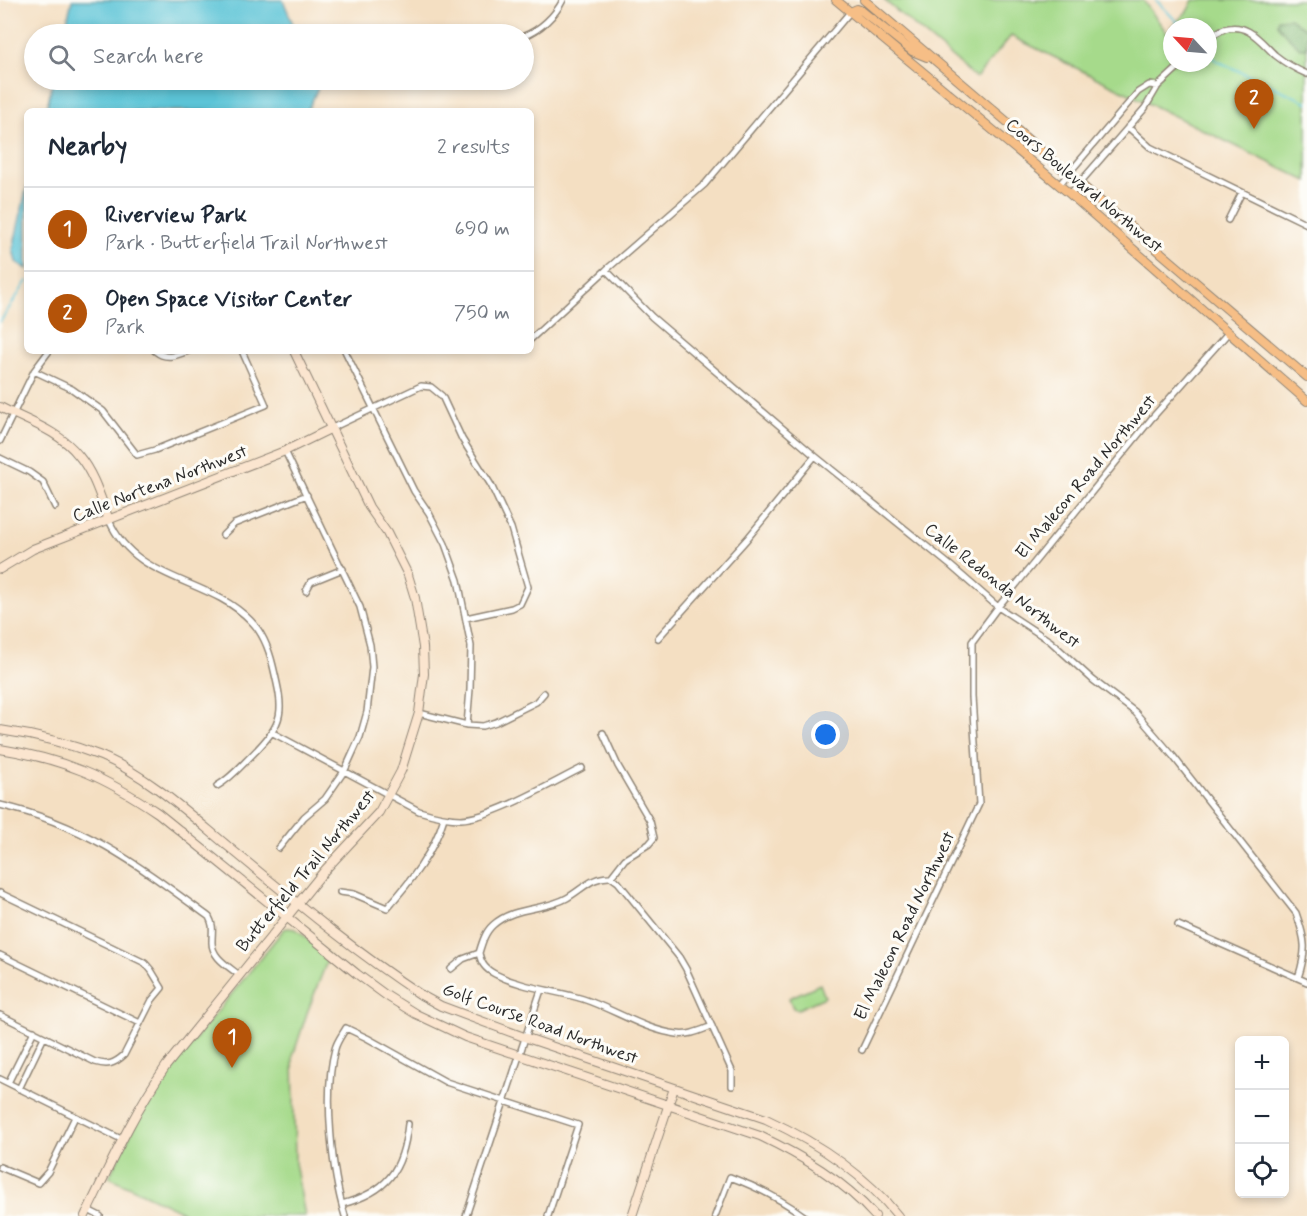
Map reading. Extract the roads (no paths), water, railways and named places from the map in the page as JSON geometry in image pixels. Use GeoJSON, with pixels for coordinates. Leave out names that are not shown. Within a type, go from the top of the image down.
{"type":"FeatureCollection","features":[{"type":"Feature","properties":{"kind":"main road","name":"Coors Boulevard Northwest"},"geometry":{"type":"LineString","coordinates":[[836,0],[1070,194],[1307,401]]}},
{"type":"Feature","properties":{"kind":"main road","name":"Coors Boulevard Northwest"},"geometry":{"type":"LineString","coordinates":[[864,0],[1307,377]]}},
{"type":"Feature","properties":{"kind":"main road"},"geometry":{"type":"LineString","coordinates":[[850,12],[857,9],[862,11],[912,51],[933,59]]}},
{"type":"Feature","properties":{"kind":"main road","name":"Butterfield Trail Northwest"},"geometry":{"type":"LineString","coordinates":[[87,1213],[121,1139],[144,1097],[166,1066],[325,870],[379,812],[400,771],[419,713],[424,674],[423,647],[416,598],[397,549],[369,507],[295,354]]}},
{"type":"Feature","properties":{"kind":"main road"},"geometry":{"type":"LineString","coordinates":[[0,407],[62,439],[80,456],[94,482],[109,520]]}},
{"type":"Feature","properties":{"kind":"main road","name":"Calle Nortena Northwest"},"geometry":{"type":"LineString","coordinates":[[0,569],[33,549],[285,451],[332,428]]}},
{"type":"Feature","properties":{"kind":"main road","name":"Golf Course Road Northwest"},"geometry":{"type":"LineString","coordinates":[[0,730],[62,742],[103,757],[137,776],[169,798],[298,904],[421,996],[441,1006],[525,1037],[766,1119],[820,1147],[860,1177],[898,1216]]}},
{"type":"Feature","properties":{"kind":"main road","name":"Golf Course Road Northwest"},"geometry":{"type":"LineString","coordinates":[[0,749],[29,753],[60,762],[97,776],[128,793],[158,813],[357,974],[405,1007],[465,1037],[760,1136],[786,1149],[837,1181],[874,1216]]}},
{"type":"Feature","properties":{"kind":"main road"},"geometry":{"type":"LineString","coordinates":[[632,1216],[674,1088]]}},
{"type":"Feature","properties":{"kind":"street"},"geometry":{"type":"LineString","coordinates":[[534,33],[559,9],[563,0]]}},
{"type":"Feature","properties":{"kind":"street"},"geometry":{"type":"LineString","coordinates":[[534,336],[705,184],[850,12]]}},
{"type":"Feature","properties":{"kind":"street"},"geometry":{"type":"LineString","coordinates":[[1217,33],[1225,29],[1240,28],[1252,32],[1294,69],[1307,74]]}},
{"type":"Feature","properties":{"kind":"street"},"geometry":{"type":"LineString","coordinates":[[1070,194],[1145,108],[1158,86],[1173,72]]}},
{"type":"Feature","properties":{"kind":"street"},"geometry":{"type":"LineString","coordinates":[[1059,185],[1138,92],[1149,86],[1158,86]]}},
{"type":"Feature","properties":{"kind":"street"},"geometry":{"type":"LineString","coordinates":[[1128,127],[1150,147],[1307,224]]}},
{"type":"Feature","properties":{"kind":"street"},"geometry":{"type":"LineString","coordinates":[[1228,220],[1242,192]]}},
{"type":"Feature","properties":{"kind":"street","name":"Calle Redonda Northwest"},"geometry":{"type":"LineString","coordinates":[[606,270],[652,317],[815,456],[998,607],[1050,641],[1093,680],[1135,712],[1173,756],[1296,913],[1303,933],[1306,956],[1298,978]]}},
{"type":"Feature","properties":{"kind":"street","name":"El Malecon Road Northwest"},"geometry":{"type":"LineString","coordinates":[[862,1050],[979,804],[972,697],[972,642],[1152,418],[1228,333]]}},
{"type":"Feature","properties":{"kind":"street"},"geometry":{"type":"LineString","coordinates":[[0,441],[34,371],[47,354]]}},
{"type":"Feature","properties":{"kind":"street"},"geometry":{"type":"LineString","coordinates":[[159,354],[171,357],[180,354]]}},
{"type":"Feature","properties":{"kind":"street"},"geometry":{"type":"LineString","coordinates":[[34,371],[72,389],[103,411],[136,455],[155,450],[267,405],[243,354]]}},
{"type":"Feature","properties":{"kind":"street"},"geometry":{"type":"LineString","coordinates":[[346,354],[414,491],[429,513],[445,544],[458,580],[471,646],[467,725]]}},
{"type":"Feature","properties":{"kind":"street"},"geometry":{"type":"LineString","coordinates":[[332,428],[420,386],[431,387],[442,396],[462,439],[491,485],[511,528],[528,587],[520,604],[512,608],[466,618]]}},
{"type":"Feature","properties":{"kind":"street"},"geometry":{"type":"LineString","coordinates":[[279,848],[304,817],[325,799],[345,770],[360,737],[367,712],[372,667],[366,625],[343,569],[285,451]]}},
{"type":"Feature","properties":{"kind":"street"},"geometry":{"type":"LineString","coordinates":[[658,638],[747,539],[815,456]]}},
{"type":"Feature","properties":{"kind":"street"},"geometry":{"type":"LineString","coordinates":[[0,458],[29,472],[43,483],[55,507]]}},
{"type":"Feature","properties":{"kind":"street"},"geometry":{"type":"LineString","coordinates":[[223,535],[234,524],[307,495]]}},
{"type":"Feature","properties":{"kind":"street"},"geometry":{"type":"LineString","coordinates":[[109,520],[119,541],[139,560],[233,606],[251,620],[261,633],[268,649],[281,701],[278,720],[273,733],[228,780],[217,786]]}},
{"type":"Feature","properties":{"kind":"street"},"geometry":{"type":"LineString","coordinates":[[306,591],[311,582],[343,569]]}},
{"type":"Feature","properties":{"kind":"street"},"geometry":{"type":"LineString","coordinates":[[419,713],[467,725],[483,726],[536,702],[544,693]]}},
{"type":"Feature","properties":{"kind":"street"},"geometry":{"type":"LineString","coordinates":[[273,733],[419,811],[444,818],[461,819],[481,816],[582,768]]}},
{"type":"Feature","properties":{"kind":"street"},"geometry":{"type":"LineString","coordinates":[[603,733],[618,766],[650,821],[654,838],[625,859],[611,877]]}},
{"type":"Feature","properties":{"kind":"street"},"geometry":{"type":"LineString","coordinates":[[0,805],[50,819],[84,833],[141,867],[209,917],[213,924],[211,943],[213,951],[219,959],[239,975]]}},
{"type":"Feature","properties":{"kind":"street"},"geometry":{"type":"LineString","coordinates":[[340,892],[354,894],[387,908],[432,849],[439,836],[444,818]]}},
{"type":"Feature","properties":{"kind":"street"},"geometry":{"type":"LineString","coordinates":[[712,1026],[690,1034],[679,1035],[618,1015],[580,999],[540,990],[495,975],[481,963],[479,953],[484,937],[503,917],[560,901],[594,879],[611,877],[618,882],[679,957],[712,1026],[732,1071],[732,1086]]}},
{"type":"Feature","properties":{"kind":"street"},"geometry":{"type":"LineString","coordinates":[[0,893],[145,963],[162,988],[152,1000],[124,1055],[117,1062],[110,1064],[103,1065],[95,1062],[0,1015]]}},
{"type":"Feature","properties":{"kind":"street"},"geometry":{"type":"LineString","coordinates":[[1179,925],[1307,982]]}},
{"type":"Feature","properties":{"kind":"street"},"geometry":{"type":"LineString","coordinates":[[451,969],[463,959],[479,953]]}},
{"type":"Feature","properties":{"kind":"street"},"geometry":{"type":"LineString","coordinates":[[0,955],[140,1023]]}},
{"type":"Feature","properties":{"kind":"street"},"geometry":{"type":"LineString","coordinates":[[466,1216],[540,990]]}},
{"type":"Feature","properties":{"kind":"street"},"geometry":{"type":"LineString","coordinates":[[345,1216],[334,1165],[330,1100],[335,1050],[346,1028],[446,1082],[578,1125],[548,1216]]}},
{"type":"Feature","properties":{"kind":"street"},"geometry":{"type":"LineString","coordinates":[[8,1083],[34,1031]]}},
{"type":"Feature","properties":{"kind":"street"},"geometry":{"type":"LineString","coordinates":[[19,1089],[44,1036]]}},
{"type":"Feature","properties":{"kind":"street"},"geometry":{"type":"LineString","coordinates":[[0,1079],[121,1139]]}},
{"type":"Feature","properties":{"kind":"street"},"geometry":{"type":"LineString","coordinates":[[0,1167],[38,1183],[48,1172],[75,1117]]}},
{"type":"Feature","properties":{"kind":"street"},"geometry":{"type":"LineString","coordinates":[[342,1204],[364,1198],[384,1185],[394,1173],[406,1144],[408,1124]]}},
{"type":"Feature","properties":{"kind":"street"},"geometry":{"type":"LineString","coordinates":[[716,1216],[730,1177],[754,1186],[804,1216]]}},
{"type":"Feature","properties":{"kind":"street"},"geometry":{"type":"LineString","coordinates":[[87,1213],[100,1216]]}},
{"type":"Feature","properties":{"kind":"water"},"geometry":{"type":"Polygon","coordinates":[[[72,0],[283,0],[293,24],[66,24],[72,0]]]}},
{"type":"Feature","properties":{"kind":"water"},"geometry":{"type":"Polygon","coordinates":[[[51,90],[317,90],[308,108],[47,108],[51,90]]]}},
{"type":"Feature","properties":{"kind":"water"},"geometry":{"type":"Polygon","coordinates":[[[24,200],[24,267],[16,262],[13,249],[24,200]]]}},
{"type":"Feature","properties":{"kind":"waterway"},"geometry":{"type":"LineString","coordinates":[[1156,0],[1173,18]]}},
{"type":"Feature","properties":{"kind":"waterway"},"geometry":{"type":"LineString","coordinates":[[1217,61],[1307,102]]}},
{"type":"Feature","properties":{"kind":"waterway"},"geometry":{"type":"LineString","coordinates":[[0,322],[24,286]]}},
{"type":"Feature","properties":{"kind":"place","name":"Open Space Visitor Center"},"geometry":{"type":"Point","coordinates":[1254,129]}},
{"type":"Feature","properties":{"kind":"place","name":"Riverview Park"},"geometry":{"type":"Point","coordinates":[232,1068]}}]}
